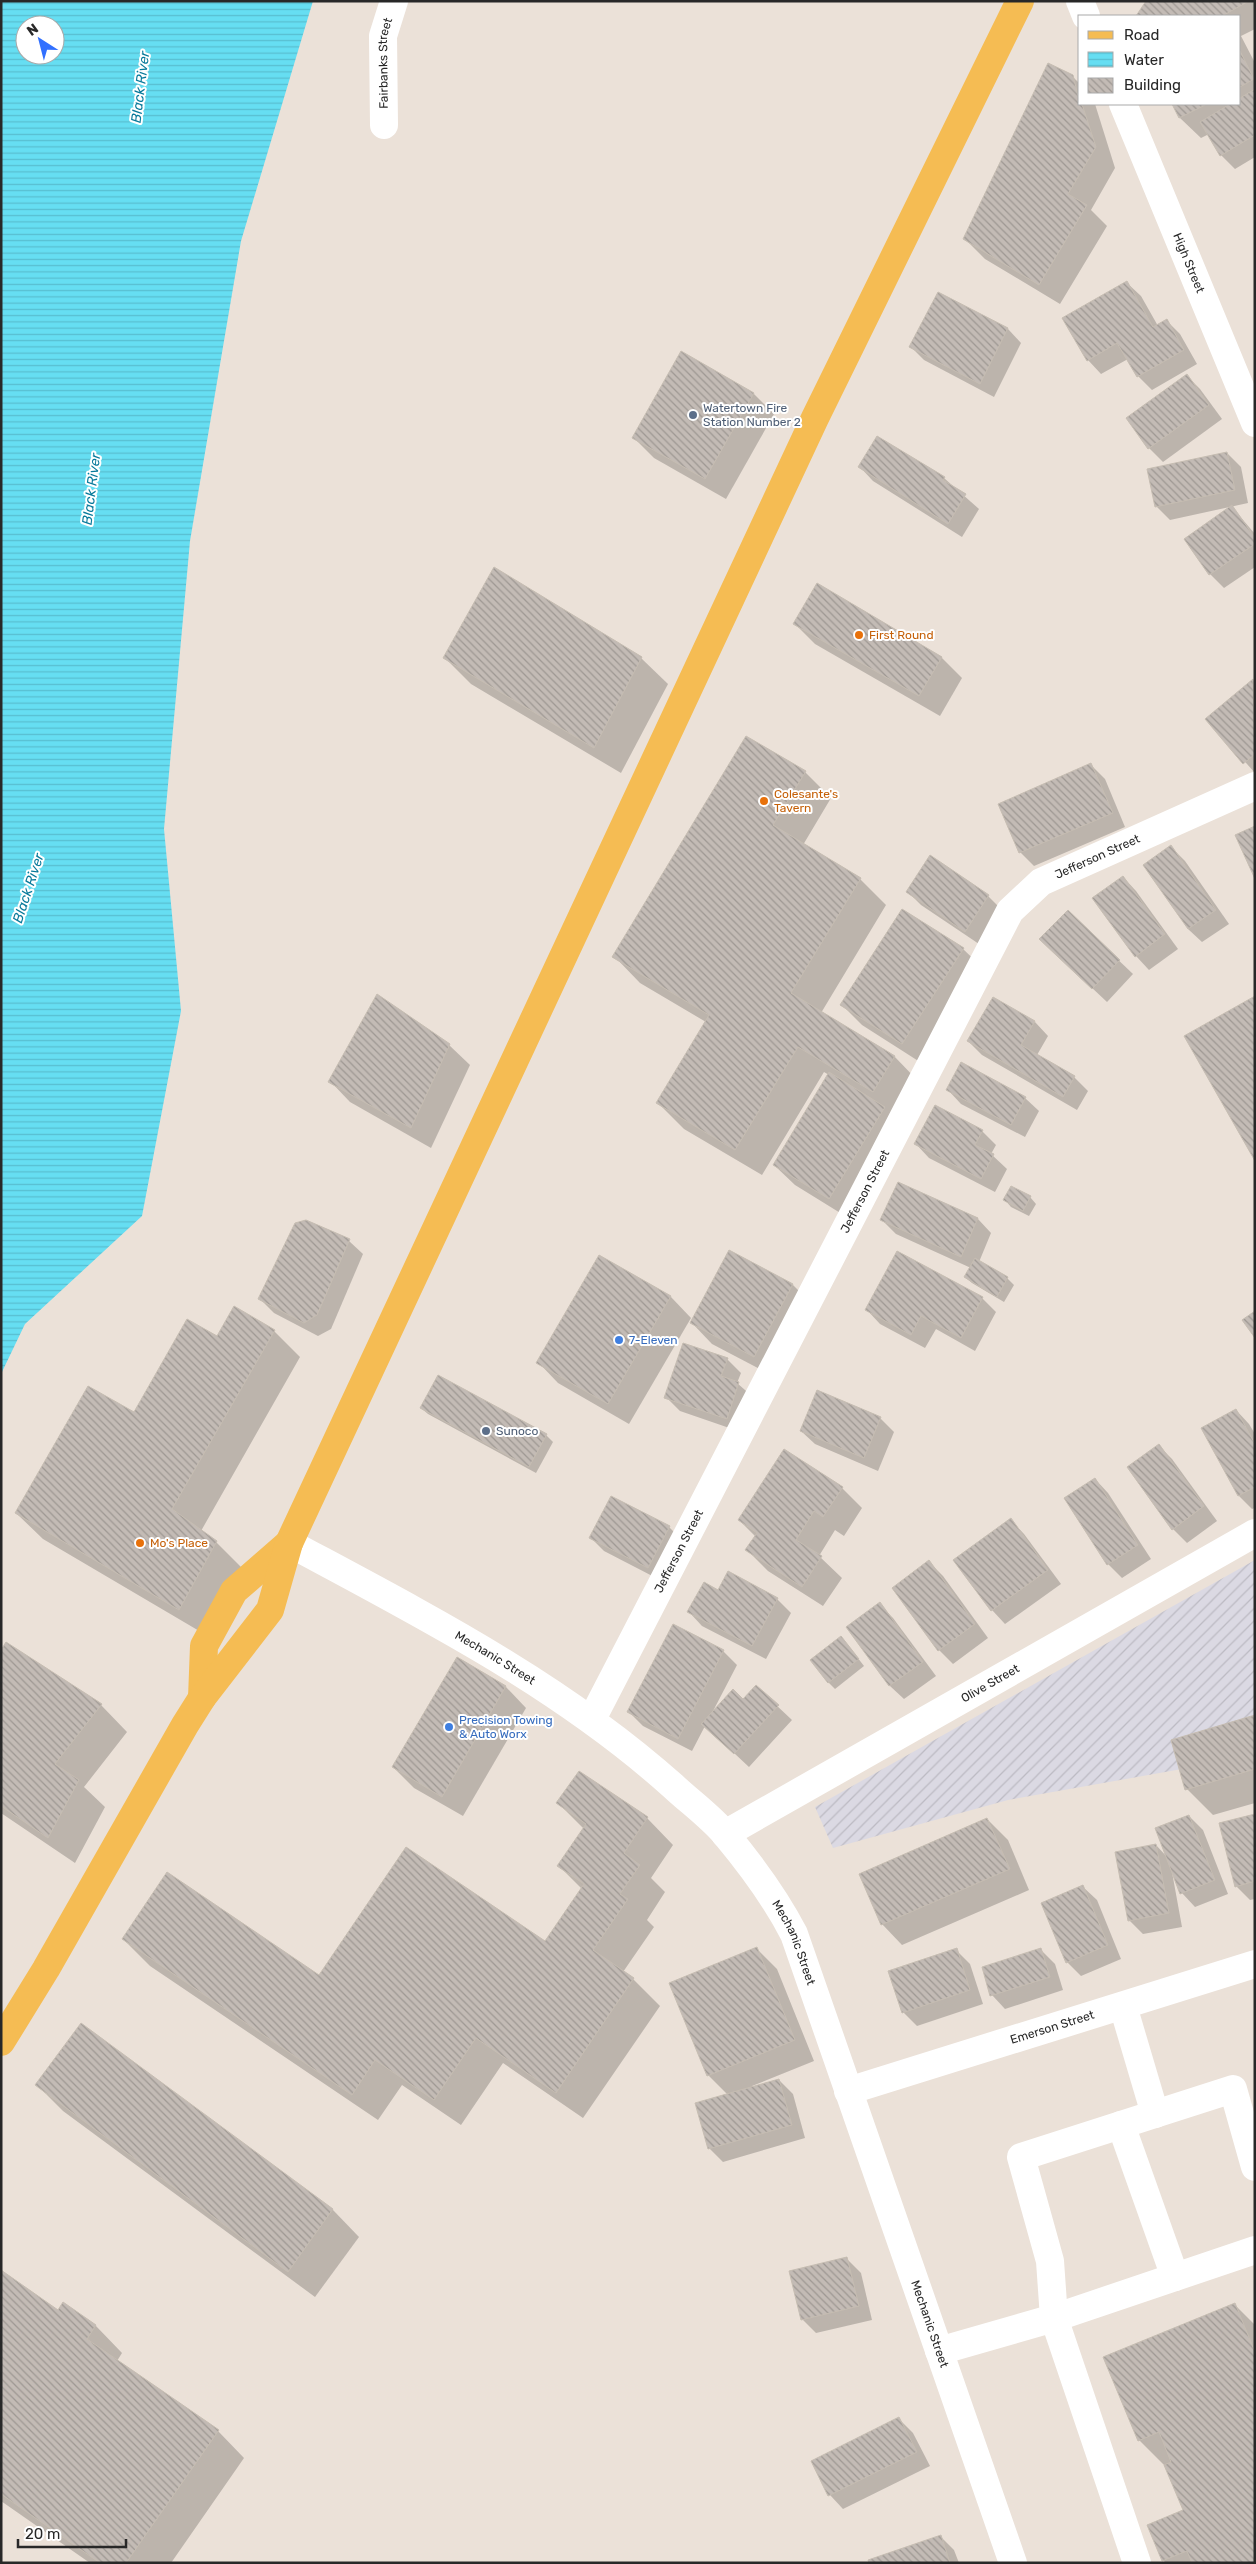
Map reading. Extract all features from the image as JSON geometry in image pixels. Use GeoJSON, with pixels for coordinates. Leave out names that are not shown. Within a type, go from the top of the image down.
{"type":"FeatureCollection","features":[{"type":"Feature","properties":{"kind":"main road"},"geometry":{"type":"LineString","coordinates":[[1,2042],[202,1698],[270,1610],[289,1542],[815,418],[1020,1]]}},
{"type":"Feature","properties":{"kind":"main road"},"geometry":{"type":"LineString","coordinates":[[202,1698],[204,1646],[234,1591],[289,1542]]}},
{"type":"Feature","properties":{"kind":"street","name":"Fairbanks Street"},"geometry":{"type":"LineString","coordinates":[[384,125],[383,36],[394,1]]}},
{"type":"Feature","properties":{"kind":"street"},"geometry":{"type":"LineString","coordinates":[[1080,1],[1086,15]]}},
{"type":"Feature","properties":{"kind":"street","name":"High Street"},"geometry":{"type":"LineString","coordinates":[[1122,105],[1247,384],[1255,423]]}},
{"type":"Feature","properties":{"kind":"street","name":"Jefferson Street"},"geometry":{"type":"LineString","coordinates":[[592,1719],[1010,911],[1041,882],[1255,786]]}},
{"type":"Feature","properties":{"kind":"street","name":"Olive Street"},"geometry":{"type":"LineString","coordinates":[[725,1834],[1255,1533]]}},
{"type":"Feature","properties":{"kind":"street","name":"Mechanic Street"},"geometry":{"type":"LineString","coordinates":[[289,1542],[486,1650],[592,1719],[649,1765],[725,1834],[781,1910],[794,1934],[1013,2563]]}},
{"type":"Feature","properties":{"kind":"street","name":"Emerson Street"},"geometry":{"type":"LineString","coordinates":[[848,2091],[1255,1964]]}},
{"type":"Feature","properties":{"kind":"street"},"geometry":{"type":"LineString","coordinates":[[1123,2006],[1155,2114]]}},
{"type":"Feature","properties":{"kind":"street"},"geometry":{"type":"LineString","coordinates":[[1137,2563],[1054,2318],[1050,2261],[1021,2157],[1233,2089],[1255,2167]]}},
{"type":"Feature","properties":{"kind":"street"},"geometry":{"type":"LineString","coordinates":[[1121,2125],[1175,2276]]}},
{"type":"Feature","properties":{"kind":"street"},"geometry":{"type":"LineString","coordinates":[[939,2351],[1054,2318],[1255,2250]]}},
{"type":"Feature","properties":{"kind":"shaded area"},"geometry":{"type":"Polygon","coordinates":[[[1255,1560],[1255,1756],[1008,1800],[833,1848],[815,1807],[1255,1560]]]}},
{"type":"Feature","properties":{"kind":"water","name":"Black River"},"geometry":{"type":"Polygon","coordinates":[[[1,1],[313,1],[241,241],[190,541],[164,829],[181,1011],[142,1216],[25,1324],[1,1374],[1,1]]]}},
{"type":"Feature","properties":{"kind":"building"},"geometry":{"type":"Polygon","coordinates":[[[1146,1],[1249,1],[1224,15],[1137,15],[1146,1]]]}},
{"type":"Feature","properties":{"kind":"building"},"geometry":{"type":"Polygon","coordinates":[[[1241,53],[1254,79],[1241,86],[1241,53]]]}},
{"type":"Feature","properties":{"kind":"building"},"geometry":{"type":"Polygon","coordinates":[[[1048,63],[1073,75],[1078,96],[1078,105],[1082,105],[1096,147],[1068,194],[1087,205],[1039,285],[963,239],[1048,63]]]}},
{"type":"Feature","properties":{"kind":"building"},"geometry":{"type":"Polygon","coordinates":[[[1255,89],[1255,135],[1220,156],[1200,122],[1228,105],[1241,105],[1241,97],[1255,89]]]}},
{"type":"Feature","properties":{"kind":"building"},"geometry":{"type":"Polygon","coordinates":[[[1172,105],[1205,105],[1179,118],[1172,105]]]}},
{"type":"Feature","properties":{"kind":"building"},"geometry":{"type":"Polygon","coordinates":[[[1127,281],[1153,327],[1167,319],[1184,350],[1137,377],[1117,343],[1087,361],[1062,318],[1127,281]]]}},
{"type":"Feature","properties":{"kind":"building"},"geometry":{"type":"Polygon","coordinates":[[[938,292],[1008,328],[980,384],[909,347],[938,292]]]}},
{"type":"Feature","properties":{"kind":"building","name":"Watertown Fire Station Number 2"},"geometry":{"type":"Polygon","coordinates":[[[681,351],[754,393],[705,479],[632,438],[681,351]]]}},
{"type":"Feature","properties":{"kind":"building"},"geometry":{"type":"Polygon","coordinates":[[[1187,374],[1209,405],[1148,449],[1126,418],[1187,374]]]}},
{"type":"Feature","properties":{"kind":"building"},"geometry":{"type":"Polygon","coordinates":[[[877,436],[945,477],[943,480],[966,494],[948,524],[858,467],[877,436]]]}},
{"type":"Feature","properties":{"kind":"building"},"geometry":{"type":"Polygon","coordinates":[[[1227,452],[1235,490],[1155,507],[1147,469],[1227,452]]]}},
{"type":"Feature","properties":{"kind":"building"},"geometry":{"type":"Polygon","coordinates":[[[1232,505],[1255,538],[1255,544],[1209,575],[1184,539],[1232,505]]]}},
{"type":"Feature","properties":{"kind":"building"},"geometry":{"type":"Polygon","coordinates":[[[494,567],[642,657],[594,748],[443,658],[494,567]]]}},
{"type":"Feature","properties":{"kind":"building"},"geometry":{"type":"Polygon","coordinates":[[[817,583],[942,657],[919,696],[793,624],[817,583]]]}},
{"type":"Feature","properties":{"kind":"building"},"geometry":{"type":"Polygon","coordinates":[[[1253,679],[1255,754],[1243,764],[1205,719],[1253,679]]]}},
{"type":"Feature","properties":{"kind":"building"},"geometry":{"type":"Polygon","coordinates":[[[746,736],[806,771],[773,825],[861,878],[791,993],[895,1056],[873,1092],[798,1047],[735,1150],[656,1103],[709,1015],[612,957],[746,736]]]}},
{"type":"Feature","properties":{"kind":"building"},"geometry":{"type":"Polygon","coordinates":[[[1091,763],[1113,813],[1019,853],[998,804],[1091,763]]]}},
{"type":"Feature","properties":{"kind":"building"},"geometry":{"type":"Polygon","coordinates":[[[1255,826],[1255,879],[1235,835],[1255,826]]]}},
{"type":"Feature","properties":{"kind":"building"},"geometry":{"type":"Polygon","coordinates":[[[1171,845],[1216,910],[1188,929],[1143,865],[1171,845]]]}},
{"type":"Feature","properties":{"kind":"building"},"geometry":{"type":"Polygon","coordinates":[[[930,855],[989,895],[965,932],[906,892],[930,855]]]}},
{"type":"Feature","properties":{"kind":"building"},"geometry":{"type":"Polygon","coordinates":[[[1123,876],[1165,934],[1135,957],[1092,898],[1123,876]]]}},
{"type":"Feature","properties":{"kind":"building"},"geometry":{"type":"Polygon","coordinates":[[[902,909],[964,948],[902,1044],[840,1005],[902,909]]]}},
{"type":"Feature","properties":{"kind":"building"},"geometry":{"type":"Polygon","coordinates":[[[1068,910],[1120,960],[1092,989],[1039,939],[1068,910]]]}},
{"type":"Feature","properties":{"kind":"building"},"geometry":{"type":"Polygon","coordinates":[[[377,994],[450,1044],[411,1128],[328,1082],[377,994]]]}},
{"type":"Feature","properties":{"kind":"building"},"geometry":{"type":"Polygon","coordinates":[[[1255,996],[1255,1161],[1184,1036],[1255,996]]]}},
{"type":"Feature","properties":{"kind":"building"},"geometry":{"type":"Polygon","coordinates":[[[993,997],[1035,1021],[1021,1045],[1075,1076],[1063,1097],[967,1041],[993,997]]]}},
{"type":"Feature","properties":{"kind":"building"},"geometry":{"type":"Polygon","coordinates":[[[961,1062],[1026,1097],[1011,1125],[946,1090],[961,1062]]]}},
{"type":"Feature","properties":{"kind":"building"},"geometry":{"type":"Polygon","coordinates":[[[829,1072],[885,1107],[829,1199],[773,1165],[829,1072]]]}},
{"type":"Feature","properties":{"kind":"building"},"geometry":{"type":"Polygon","coordinates":[[[935,1105],[983,1130],[975,1145],[994,1154],[981,1179],[914,1144],[935,1105]]]}},
{"type":"Feature","properties":{"kind":"building"},"geometry":{"type":"Polygon","coordinates":[[[898,1182],[978,1218],[961,1257],[880,1220],[898,1182]]]}},
{"type":"Feature","properties":{"kind":"building"},"geometry":{"type":"Polygon","coordinates":[[[1011,1186],[1031,1196],[1023,1211],[1003,1200],[1011,1186]]]}},
{"type":"Feature","properties":{"kind":"building"},"geometry":{"type":"Polygon","coordinates":[[[306,1220],[350,1239],[317,1315],[304,1323],[258,1299],[295,1223],[306,1220]]]}},
{"type":"Feature","properties":{"kind":"building"},"geometry":{"type":"Polygon","coordinates":[[[729,1250],[793,1284],[754,1357],[690,1323],[729,1250]]]}},
{"type":"Feature","properties":{"kind":"building"},"geometry":{"type":"Polygon","coordinates":[[[897,1251],[983,1297],[961,1338],[921,1316],[911,1335],[865,1310],[897,1251]]]}},
{"type":"Feature","properties":{"kind":"building"},"geometry":{"type":"Polygon","coordinates":[[[599,1255],[671,1296],[608,1404],[536,1363],[599,1255]]]}},
{"type":"Feature","properties":{"kind":"building"},"geometry":{"type":"Polygon","coordinates":[[[975,1258],[1008,1277],[997,1297],[964,1277],[975,1258]]]}},
{"type":"Feature","properties":{"kind":"building"},"geometry":{"type":"Polygon","coordinates":[[[234,1306],[275,1330],[172,1509],[217,1541],[179,1610],[15,1513],[88,1386],[134,1412],[187,1319],[217,1336],[234,1306]]]}},
{"type":"Feature","properties":{"kind":"building"},"geometry":{"type":"Polygon","coordinates":[[[1255,1311],[1255,1338],[1242,1320],[1255,1311]]]}},
{"type":"Feature","properties":{"kind":"building"},"geometry":{"type":"Polygon","coordinates":[[[683,1343],[728,1358],[721,1376],[739,1382],[727,1419],[664,1398],[683,1343]]]}},
{"type":"Feature","properties":{"kind":"building"},"geometry":{"type":"Polygon","coordinates":[[[438,1375],[547,1434],[529,1467],[420,1408],[438,1375]]]}},
{"type":"Feature","properties":{"kind":"building"},"geometry":{"type":"Polygon","coordinates":[[[817,1390],[881,1417],[864,1458],[800,1431],[817,1390]]]}},
{"type":"Feature","properties":{"kind":"building"},"geometry":{"type":"Polygon","coordinates":[[[1236,1409],[1255,1444],[1255,1487],[1238,1496],[1201,1428],[1236,1409]]]}},
{"type":"Feature","properties":{"kind":"building"},"geometry":{"type":"Polygon","coordinates":[[[1159,1444],[1204,1506],[1172,1530],[1127,1467],[1159,1444]]]}},
{"type":"Feature","properties":{"kind":"building"},"geometry":{"type":"Polygon","coordinates":[[[784,1449],[843,1487],[823,1517],[814,1511],[796,1540],[822,1556],[802,1587],[745,1550],[757,1533],[738,1520],[784,1449]]]}},
{"type":"Feature","properties":{"kind":"building"},"geometry":{"type":"Polygon","coordinates":[[[1095,1478],[1138,1545],[1107,1565],[1064,1498],[1095,1478]]]}},
{"type":"Feature","properties":{"kind":"building"},"geometry":{"type":"Polygon","coordinates":[[[611,1496],[670,1526],[648,1568],[589,1538],[611,1496]]]}},
{"type":"Feature","properties":{"kind":"building"},"geometry":{"type":"Polygon","coordinates":[[[1011,1518],[1048,1570],[991,1611],[953,1560],[1011,1518]]]}},
{"type":"Feature","properties":{"kind":"building"},"geometry":{"type":"Polygon","coordinates":[[[929,1560],[975,1624],[938,1651],[892,1588],[929,1560]]]}},
{"type":"Feature","properties":{"kind":"building"},"geometry":{"type":"Polygon","coordinates":[[[728,1571],[778,1598],[752,1646],[687,1612],[704,1582],[718,1590],[728,1571]]]}},
{"type":"Feature","properties":{"kind":"building"},"geometry":{"type":"Polygon","coordinates":[[[880,1602],[923,1662],[889,1686],[846,1627],[880,1602]]]}},
{"type":"Feature","properties":{"kind":"building"},"geometry":{"type":"Polygon","coordinates":[[[673,1624],[724,1650],[678,1739],[627,1712],[673,1624]]]}},
{"type":"Feature","properties":{"kind":"building"},"geometry":{"type":"Polygon","coordinates":[[[841,1636],[859,1659],[828,1683],[810,1660],[841,1636]]]}},
{"type":"Feature","properties":{"kind":"building"},"geometry":{"type":"Polygon","coordinates":[[[6,1642],[102,1704],[55,1764],[79,1780],[48,1838],[1,1806],[1,1650],[6,1642]]]}},
{"type":"Feature","properties":{"kind":"building","name":"Precision Towing & Auto Worx"},"geometry":{"type":"Polygon","coordinates":[[[457,1657],[506,1686],[442,1797],[392,1767],[457,1657]]]}},
{"type":"Feature","properties":{"kind":"building"},"geometry":{"type":"Polygon","coordinates":[[[756,1685],[779,1705],[734,1754],[701,1724],[733,1689],[743,1699],[756,1685]]]}},
{"type":"Feature","properties":{"kind":"building"},"geometry":{"type":"Polygon","coordinates":[[[1255,1715],[1255,1769],[1185,1790],[1171,1740],[1255,1715]]]}},
{"type":"Feature","properties":{"kind":"building"},"geometry":{"type":"Polygon","coordinates":[[[579,1771],[648,1817],[624,1853],[640,1865],[620,1894],[628,1899],[593,1950],[634,1978],[556,2093],[476,2038],[434,2100],[375,2060],[352,2095],[122,1939],[167,1872],[319,1975],[406,1847],[545,1941],[584,1884],[557,1866],[586,1824],[556,1803],[579,1771]]]}},
{"type":"Feature","properties":{"kind":"building"},"geometry":{"type":"Polygon","coordinates":[[[1255,1814],[1255,1881],[1235,1887],[1219,1823],[1255,1814]]]}},
{"type":"Feature","properties":{"kind":"building"},"geometry":{"type":"Polygon","coordinates":[[[1189,1815],[1215,1880],[1180,1894],[1155,1828],[1189,1815]]]}},
{"type":"Feature","properties":{"kind":"building"},"geometry":{"type":"Polygon","coordinates":[[[987,1818],[1010,1869],[881,1925],[859,1874],[987,1818]]]}},
{"type":"Feature","properties":{"kind":"building"},"geometry":{"type":"Polygon","coordinates":[[[1156,1844],[1169,1913],[1128,1921],[1115,1852],[1156,1844]]]}},
{"type":"Feature","properties":{"kind":"building"},"geometry":{"type":"Polygon","coordinates":[[[1083,1885],[1108,1945],[1066,1963],[1041,1903],[1083,1885]]]}},
{"type":"Feature","properties":{"kind":"building"},"geometry":{"type":"Polygon","coordinates":[[[757,1947],[795,2040],[707,2076],[669,1983],[757,1947]]]}},
{"type":"Feature","properties":{"kind":"building"},"geometry":{"type":"Polygon","coordinates":[[[957,1948],[970,1990],[902,2013],[888,1971],[957,1948]]]}},
{"type":"Feature","properties":{"kind":"building"},"geometry":{"type":"Polygon","coordinates":[[[1041,1948],[1050,1977],[990,1996],[982,1967],[1041,1948]]]}},
{"type":"Feature","properties":{"kind":"building"},"geometry":{"type":"Polygon","coordinates":[[[81,2023],[333,2209],[288,2272],[35,2085],[81,2023]]]}},
{"type":"Feature","properties":{"kind":"building"},"geometry":{"type":"Polygon","coordinates":[[[779,2079],[792,2125],[708,2149],[695,2103],[779,2079]]]}},
{"type":"Feature","properties":{"kind":"building"},"geometry":{"type":"Polygon","coordinates":[[[847,2257],[859,2306],[801,2320],[789,2271],[847,2257]]]}},
{"type":"Feature","properties":{"kind":"building"},"geometry":{"type":"Polygon","coordinates":[[[1,2270],[58,2310],[63,2302],[96,2325],[87,2339],[219,2430],[126,2563],[100,2563],[1,2494],[1,2270]]]}},
{"type":"Feature","properties":{"kind":"building"},"geometry":{"type":"Polygon","coordinates":[[[1235,2303],[1255,2352],[1255,2563],[1192,2563],[1187,2551],[1162,2561],[1147,2525],[1183,2510],[1164,2465],[1171,2462],[1159,2432],[1138,2441],[1103,2357],[1235,2303]]]}},
{"type":"Feature","properties":{"kind":"building"},"geometry":{"type":"Polygon","coordinates":[[[899,2417],[917,2452],[828,2496],[811,2461],[899,2417]]]}},
{"type":"Feature","properties":{"kind":"building"},"geometry":{"type":"Polygon","coordinates":[[[941,2535],[950,2563],[869,2563],[868,2560],[941,2535]]]}},
{"type":"Feature","properties":{"kind":"place","name":"Watertown Fire Station Number 2"},"geometry":{"type":"Point","coordinates":[693,415]}},
{"type":"Feature","properties":{"kind":"place","name":"First Round"},"geometry":{"type":"Point","coordinates":[859,635]}},
{"type":"Feature","properties":{"kind":"place","name":"Colesante's Tavern"},"geometry":{"type":"Point","coordinates":[764,801]}},
{"type":"Feature","properties":{"kind":"place","name":"7-Eleven"},"geometry":{"type":"Point","coordinates":[619,1340]}},
{"type":"Feature","properties":{"kind":"place","name":"Sunoco"},"geometry":{"type":"Point","coordinates":[486,1431]}},
{"type":"Feature","properties":{"kind":"place","name":"Mo's Place"},"geometry":{"type":"Point","coordinates":[140,1543]}},
{"type":"Feature","properties":{"kind":"place","name":"Precision Towing & Auto Worx"},"geometry":{"type":"Point","coordinates":[449,1727]}}]}
